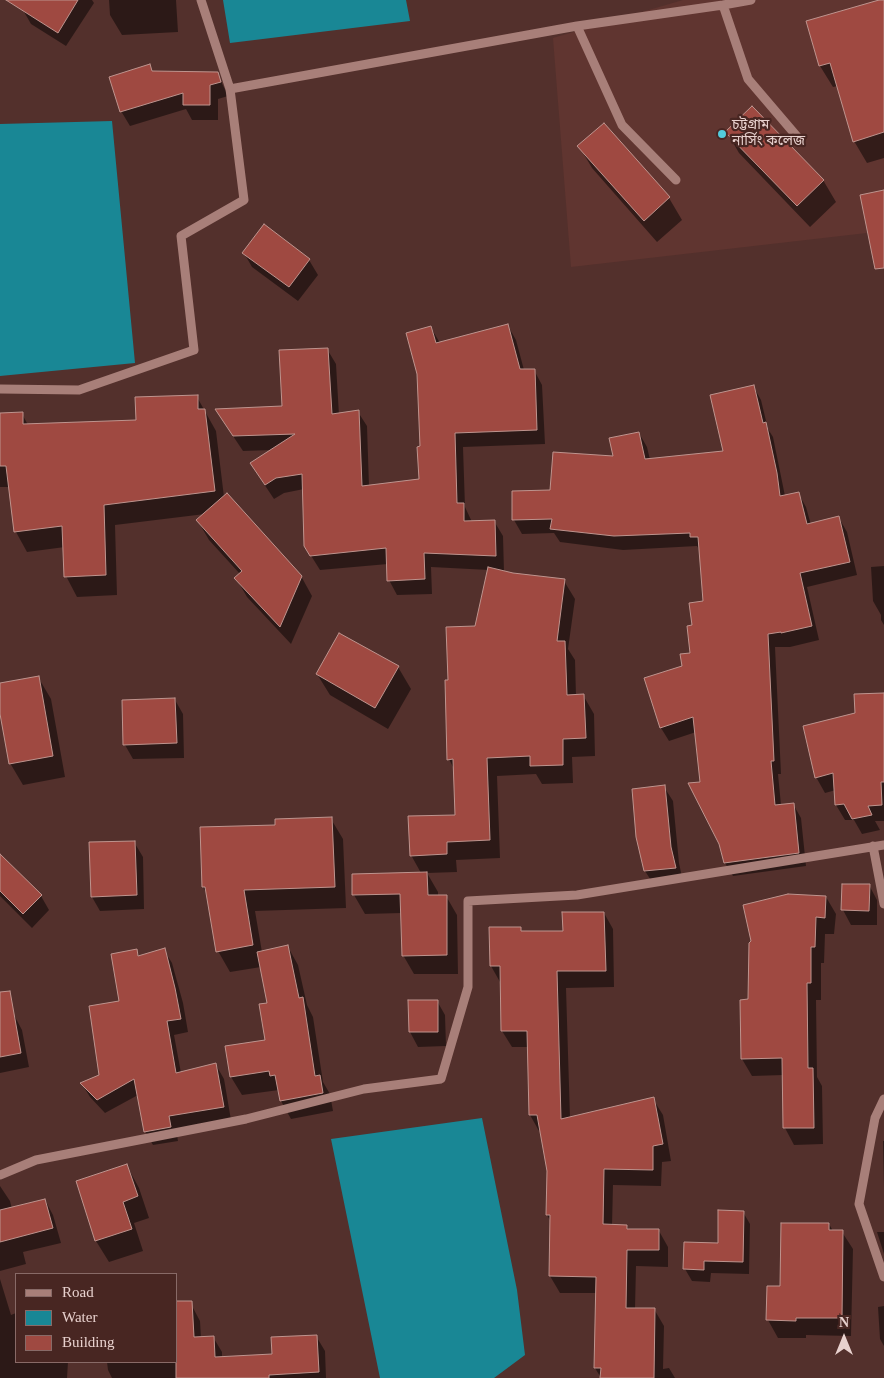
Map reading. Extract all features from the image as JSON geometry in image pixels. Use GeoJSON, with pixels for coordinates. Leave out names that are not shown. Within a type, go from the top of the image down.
{"type":"FeatureCollection","features":[{"type":"Feature","properties":{"kind":"street"},"geometry":{"type":"LineString","coordinates":[[0,389],[79,390],[194,350],[182,236],[244,200],[230,89],[200,0]]}},
{"type":"Feature","properties":{"kind":"street"},"geometry":{"type":"LineString","coordinates":[[230,89],[577,26],[723,6],[751,0]]}},
{"type":"Feature","properties":{"kind":"street"},"geometry":{"type":"LineString","coordinates":[[723,6],[748,79],[800,140]]}},
{"type":"Feature","properties":{"kind":"street"},"geometry":{"type":"LineString","coordinates":[[577,26],[622,125],[676,180]]}},
{"type":"Feature","properties":{"kind":"street"},"geometry":{"type":"LineString","coordinates":[[0,1175],[36,1160],[246,1119],[364,1089],[441,1079],[468,988],[468,901],[577,895],[884,845]]}},
{"type":"Feature","properties":{"kind":"street"},"geometry":{"type":"LineString","coordinates":[[873,846],[884,904]]}},
{"type":"Feature","properties":{"kind":"street"},"geometry":{"type":"LineString","coordinates":[[884,1099],[875,1118],[859,1204],[884,1277]]}},
{"type":"Feature","properties":{"kind":"shaded area","name":"চট্টগ্রাম নার্সিং কলেজ"},"geometry":{"type":"Polygon","coordinates":[[[683,0],[884,0],[884,231],[571,267],[553,38],[683,0]]]}},
{"type":"Feature","properties":{"kind":"water"},"geometry":{"type":"Polygon","coordinates":[[[223,0],[406,0],[410,21],[230,43],[223,0]]]}},
{"type":"Feature","properties":{"kind":"water"},"geometry":{"type":"Polygon","coordinates":[[[112,121],[135,363],[0,376],[0,124],[112,121]]]}},
{"type":"Feature","properties":{"kind":"water"},"geometry":{"type":"Polygon","coordinates":[[[482,1118],[517,1290],[525,1355],[494,1378],[380,1378],[331,1139],[482,1118]]]}},
{"type":"Feature","properties":{"kind":"building"},"geometry":{"type":"Polygon","coordinates":[[[6,0],[78,0],[58,33],[6,0]]]}},
{"type":"Feature","properties":{"kind":"building"},"geometry":{"type":"Polygon","coordinates":[[[884,0],[884,132],[853,142],[830,63],[819,66],[806,21],[884,0]]]}},
{"type":"Feature","properties":{"kind":"building"},"geometry":{"type":"Polygon","coordinates":[[[150,64],[152,71],[218,72],[221,82],[210,85],[210,105],[183,105],[183,93],[120,112],[109,77],[150,64]]]}},
{"type":"Feature","properties":{"kind":"building"},"geometry":{"type":"Polygon","coordinates":[[[752,106],[824,180],[797,206],[725,132],[752,106]]]}},
{"type":"Feature","properties":{"kind":"building"},"geometry":{"type":"Polygon","coordinates":[[[604,123],[670,197],[644,221],[577,146],[604,123]]]}},
{"type":"Feature","properties":{"kind":"building"},"geometry":{"type":"Polygon","coordinates":[[[884,190],[884,268],[875,269],[860,195],[884,190]]]}},
{"type":"Feature","properties":{"kind":"building"},"geometry":{"type":"Polygon","coordinates":[[[264,224],[310,259],[289,287],[242,253],[264,224]]]}},
{"type":"Feature","properties":{"kind":"building"},"geometry":{"type":"Polygon","coordinates":[[[508,324],[520,369],[535,369],[537,430],[455,433],[457,503],[464,503],[464,521],[495,520],[496,556],[424,553],[425,579],[387,581],[386,548],[310,556],[304,546],[302,474],[276,478],[265,485],[250,463],[295,434],[233,436],[215,409],[282,406],[279,350],[328,348],[332,414],[359,410],[362,486],[419,479],[417,447],[420,446],[417,374],[406,333],[431,326],[436,343],[508,324]]]}},
{"type":"Feature","properties":{"kind":"building"},"geometry":{"type":"Polygon","coordinates":[[[754,385],[763,423],[766,422],[780,496],[799,492],[807,524],[839,516],[850,562],[800,573],[812,626],[768,634],[774,761],[771,761],[775,805],[794,803],[799,853],[724,863],[719,844],[688,783],[700,782],[693,717],[660,728],[644,678],[682,666],[680,654],[690,653],[687,626],[692,625],[689,603],[703,601],[698,537],[690,537],[690,533],[614,536],[550,529],[552,519],[512,520],[512,491],[550,490],[553,452],[613,456],[609,438],[639,432],[645,459],[723,451],[710,395],[754,385]]]}},
{"type":"Feature","properties":{"kind":"building"},"geometry":{"type":"Polygon","coordinates":[[[198,395],[198,409],[205,409],[215,491],[104,505],[106,575],[64,577],[62,526],[14,532],[6,466],[0,466],[0,413],[23,412],[23,424],[136,420],[135,397],[198,395]]]}},
{"type":"Feature","properties":{"kind":"building"},"geometry":{"type":"Polygon","coordinates":[[[227,493],[302,576],[280,627],[234,578],[242,571],[196,520],[227,493]]]}},
{"type":"Feature","properties":{"kind":"building"},"geometry":{"type":"Polygon","coordinates":[[[488,567],[513,573],[565,579],[557,641],[565,641],[567,695],[584,694],[586,738],[563,739],[563,765],[530,766],[530,756],[487,758],[490,840],[447,842],[447,854],[410,856],[408,816],[455,815],[453,759],[447,760],[445,680],[448,680],[446,627],[475,626],[488,567]]]}},
{"type":"Feature","properties":{"kind":"building"},"geometry":{"type":"Polygon","coordinates":[[[339,633],[399,666],[375,708],[316,674],[339,633]]]}},
{"type":"Feature","properties":{"kind":"building"},"geometry":{"type":"Polygon","coordinates":[[[39,676],[53,756],[9,764],[0,714],[0,683],[39,676]]]}},
{"type":"Feature","properties":{"kind":"building"},"geometry":{"type":"Polygon","coordinates":[[[884,693],[884,782],[881,782],[882,805],[868,806],[872,815],[852,819],[844,804],[835,805],[833,773],[815,778],[803,726],[855,713],[854,694],[884,693]]]}},
{"type":"Feature","properties":{"kind":"building"},"geometry":{"type":"Polygon","coordinates":[[[175,698],[177,743],[123,745],[122,700],[175,698]]]}},
{"type":"Feature","properties":{"kind":"building"},"geometry":{"type":"Polygon","coordinates":[[[665,785],[671,847],[676,868],[644,871],[636,837],[632,789],[665,785]]]}},
{"type":"Feature","properties":{"kind":"building"},"geometry":{"type":"Polygon","coordinates":[[[332,817],[335,887],[244,890],[253,945],[216,952],[205,887],[202,887],[200,827],[275,825],[275,819],[332,817]]]}},
{"type":"Feature","properties":{"kind":"building"},"geometry":{"type":"Polygon","coordinates":[[[135,841],[137,895],[91,897],[89,842],[135,841]]]}},
{"type":"Feature","properties":{"kind":"building"},"geometry":{"type":"Polygon","coordinates":[[[0,854],[42,895],[23,914],[0,891],[0,854]]]}},
{"type":"Feature","properties":{"kind":"building"},"geometry":{"type":"Polygon","coordinates":[[[427,872],[428,895],[447,895],[447,955],[402,956],[400,894],[352,895],[352,874],[427,872]]]}},
{"type":"Feature","properties":{"kind":"building"},"geometry":{"type":"Polygon","coordinates":[[[842,884],[870,884],[869,911],[841,910],[842,884]]]}},
{"type":"Feature","properties":{"kind":"building"},"geometry":{"type":"Polygon","coordinates":[[[788,894],[826,896],[825,918],[816,917],[815,947],[811,947],[811,983],[807,983],[808,1068],[813,1068],[814,1128],[783,1128],[782,1058],[741,1059],[740,1000],[748,999],[749,943],[751,941],[743,905],[788,894]]]}},
{"type":"Feature","properties":{"kind":"building"},"geometry":{"type":"Polygon","coordinates":[[[562,912],[604,912],[606,971],[557,971],[561,1119],[654,1097],[663,1144],[653,1146],[653,1170],[604,1169],[603,1224],[627,1225],[627,1229],[659,1229],[659,1250],[627,1250],[626,1308],[655,1308],[654,1378],[600,1378],[601,1368],[594,1368],[596,1277],[549,1276],[550,1215],[546,1215],[547,1171],[537,1115],[529,1115],[527,1031],[501,1031],[500,966],[490,966],[489,927],[521,927],[521,931],[563,931],[562,912]]]}},
{"type":"Feature","properties":{"kind":"building"},"geometry":{"type":"Polygon","coordinates":[[[288,945],[299,998],[303,997],[315,1076],[320,1075],[323,1093],[280,1101],[275,1075],[270,1076],[269,1071],[230,1077],[225,1046],[265,1040],[259,1004],[267,1003],[257,952],[288,945]]]}},
{"type":"Feature","properties":{"kind":"building"},"geometry":{"type":"Polygon","coordinates":[[[165,948],[181,1019],[167,1021],[176,1073],[216,1063],[224,1107],[169,1116],[171,1127],[144,1132],[134,1079],[97,1100],[80,1083],[99,1075],[89,1006],[119,1001],[111,954],[137,949],[138,956],[165,948]]]}},
{"type":"Feature","properties":{"kind":"building"},"geometry":{"type":"Polygon","coordinates":[[[10,991],[21,1053],[0,1057],[0,992],[10,991]]]}},
{"type":"Feature","properties":{"kind":"building"},"geometry":{"type":"Polygon","coordinates":[[[408,1000],[438,1000],[438,1032],[409,1032],[408,1000]]]}},
{"type":"Feature","properties":{"kind":"building"},"geometry":{"type":"Polygon","coordinates":[[[127,1164],[138,1196],[123,1202],[132,1229],[95,1241],[76,1181],[127,1164]]]}},
{"type":"Feature","properties":{"kind":"building"},"geometry":{"type":"Polygon","coordinates":[[[45,1199],[53,1228],[0,1242],[0,1210],[45,1199]]]}},
{"type":"Feature","properties":{"kind":"building"},"geometry":{"type":"Polygon","coordinates":[[[718,1210],[744,1211],[743,1262],[704,1261],[704,1270],[683,1269],[684,1242],[718,1243],[718,1210]]]}},
{"type":"Feature","properties":{"kind":"building"},"geometry":{"type":"Polygon","coordinates":[[[781,1223],[829,1223],[829,1230],[843,1230],[842,1318],[796,1318],[796,1321],[766,1320],[767,1286],[780,1286],[781,1223]]]}},
{"type":"Feature","properties":{"kind":"building"},"geometry":{"type":"Polygon","coordinates":[[[178,1301],[192,1301],[194,1337],[214,1336],[215,1357],[272,1354],[271,1337],[317,1335],[319,1372],[269,1375],[269,1378],[176,1378],[176,1363],[178,1363],[178,1301]]]}},
{"type":"Feature","properties":{"kind":"place","name":"চট্টগ্রাম নার্সিং কলেজ"},"geometry":{"type":"Point","coordinates":[722,134]}}]}
